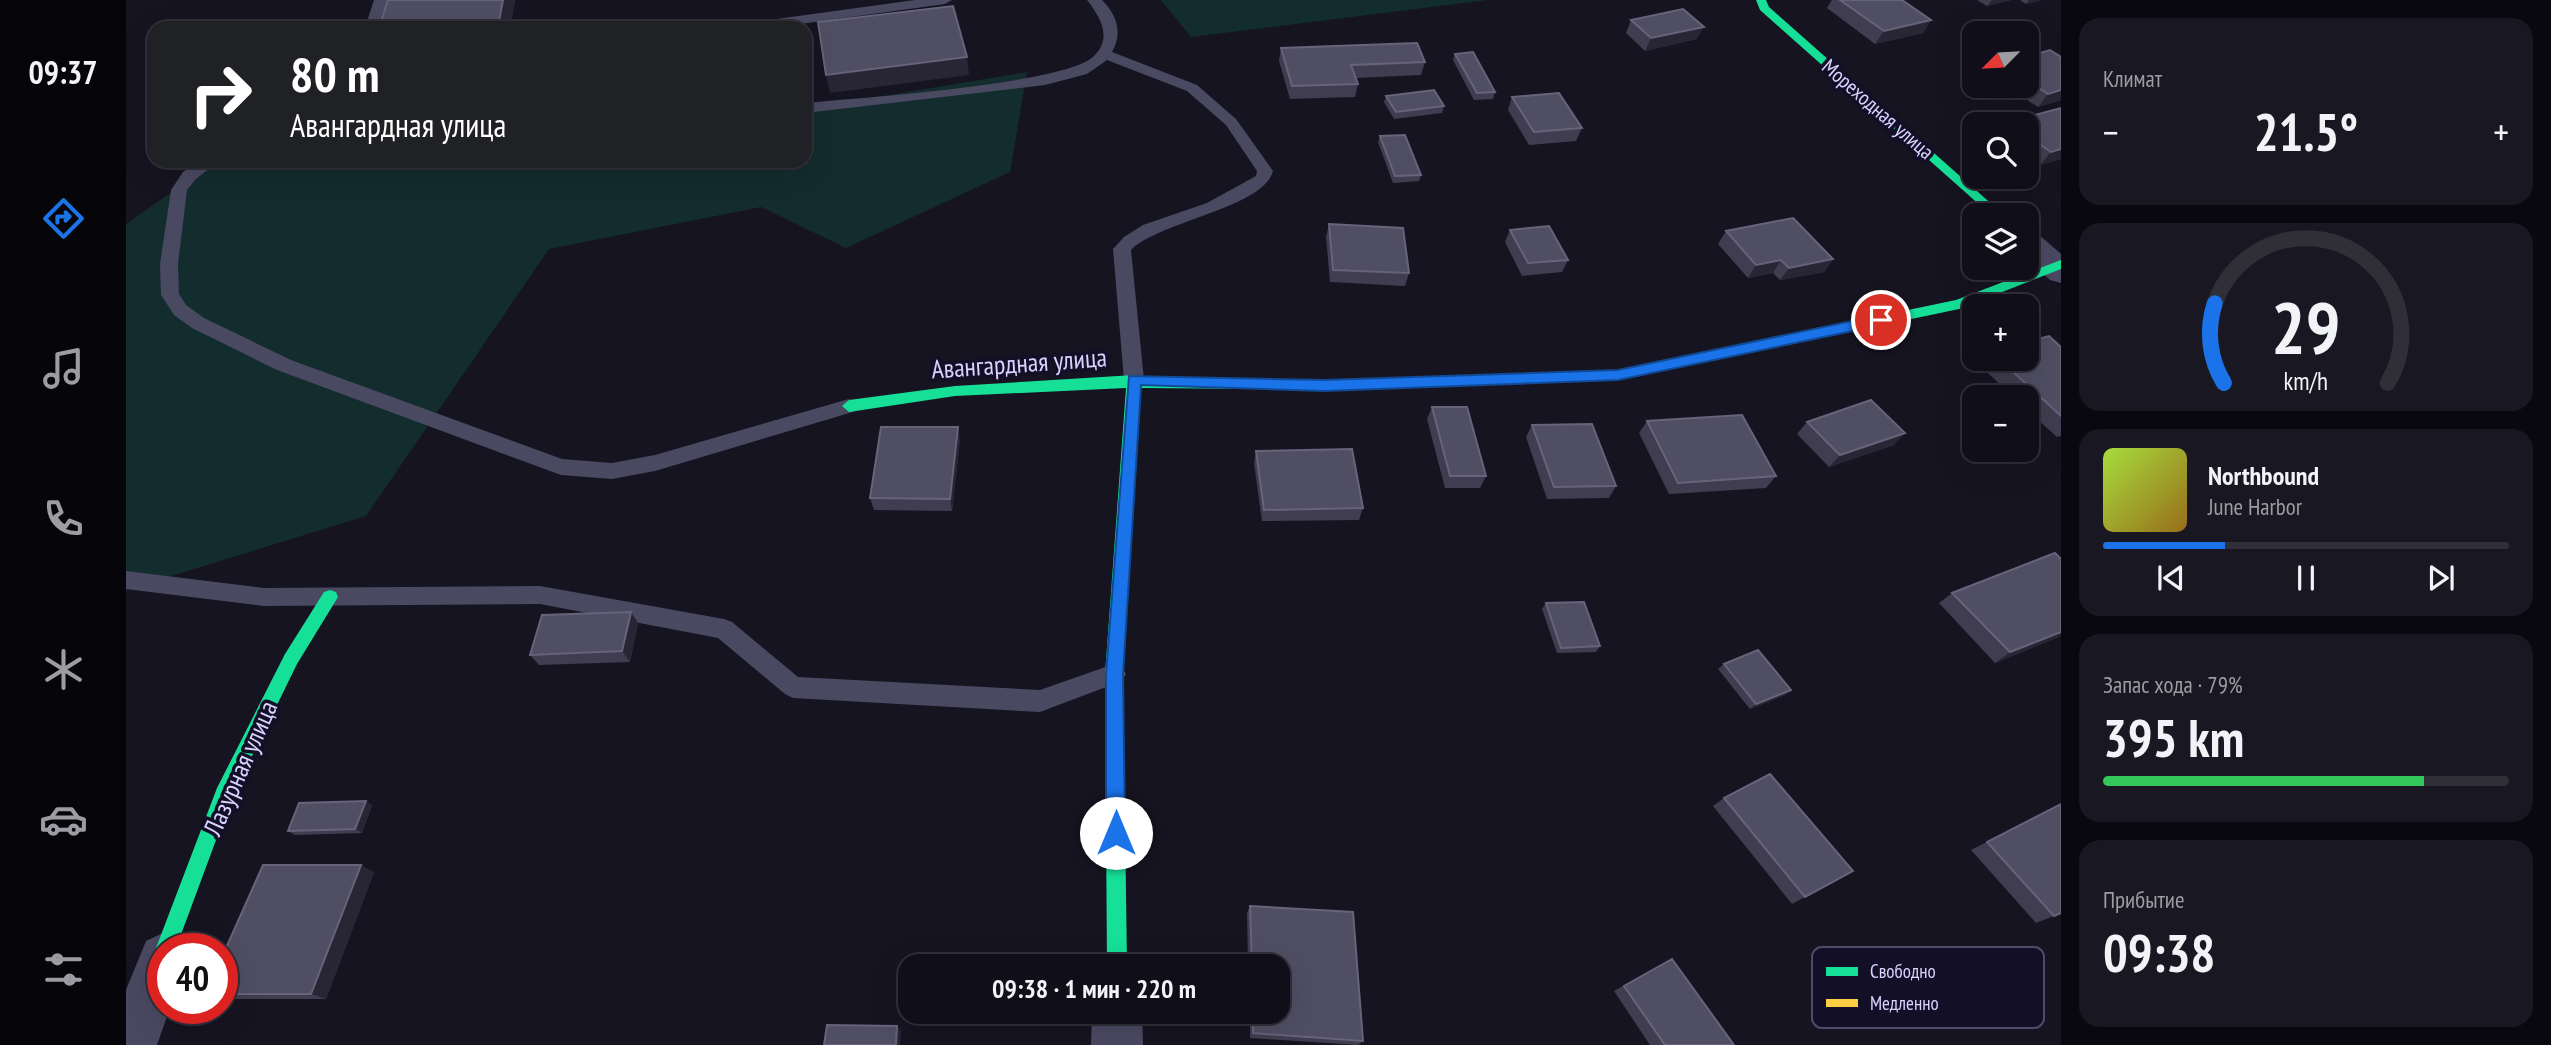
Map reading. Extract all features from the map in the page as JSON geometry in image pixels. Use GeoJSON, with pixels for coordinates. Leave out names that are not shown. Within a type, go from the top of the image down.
{"type":"FeatureCollection","features":[{"type":"Feature","properties":{"kind":"street","name":"Мореходная улица"},"geometry":{"type":"LineString","coordinates":[[1761,0],[1764,8],[1984,203]]}},
{"type":"Feature","properties":{"kind":"street"},"geometry":{"type":"LineString","coordinates":[[2039,251],[2059,267]]}},
{"type":"Feature","properties":{"kind":"street","name":"Авангардная улица"},"geometry":{"type":"LineString","coordinates":[[849,406],[908,395],[1035,383],[1134,380],[1324,386],[1618,375],[1959,304],[2059,267]]}},
{"type":"Feature","properties":{"kind":"street"},"geometry":{"type":"LineString","coordinates":[[1117,954],[1114,674],[1134,380]]}},
{"type":"Feature","properties":{"kind":"street","name":"Лазурная улица"},"geometry":{"type":"LineString","coordinates":[[172,933],[224,794],[291,659],[330,597]]}},
{"type":"Feature","properties":{"kind":"street"},"geometry":{"type":"LineString","coordinates":[[131,1045],[147,1002]]}},
{"type":"Feature","properties":{"kind":"street"},"geometry":{"type":"LineString","coordinates":[[1117,1024],[1117,1045]]}},
{"type":"Feature","properties":{"kind":"lane"},"geometry":{"type":"LineString","coordinates":[[374,21],[381,0]]}},
{"type":"Feature","properties":{"kind":"lane"},"geometry":{"type":"LineString","coordinates":[[770,21],[796,15],[945,0]]}},
{"type":"Feature","properties":{"kind":"lane"},"geometry":{"type":"LineString","coordinates":[[812,107],[1038,81],[1083,71],[1106,55],[1113,32],[1102,6],[1094,0]]}},
{"type":"Feature","properties":{"kind":"lane"},"geometry":{"type":"LineString","coordinates":[[1106,55],[1192,88],[1231,121],[1265,171],[1263,179],[1252,186],[1207,209],[1132,237],[1122,249],[1134,380]]}},
{"type":"Feature","properties":{"kind":"lane"},"geometry":{"type":"LineString","coordinates":[[200,168],[189,176],[179,190],[169,264],[170,295],[180,310],[198,323],[284,365],[561,467],[612,471],[655,463],[849,406]]}},
{"type":"Feature","properties":{"kind":"lane"},"geometry":{"type":"LineString","coordinates":[[126,580],[264,597],[540,595],[724,629],[793,687],[1040,701],[1114,674]]}},
{"type":"Feature","properties":{"kind":"green space"},"geometry":{"type":"Polygon","coordinates":[[[1161,0],[1488,0],[1191,37],[1161,0]]]}},
{"type":"Feature","properties":{"kind":"green space"},"geometry":{"type":"Polygon","coordinates":[[[1027,72],[1010,172],[846,248],[761,207],[549,249],[366,516],[126,590],[126,224],[206,168],[812,168],[812,108],[1027,72]]]}},
{"type":"Feature","properties":{"kind":"building"},"geometry":{"type":"Polygon","coordinates":[[[388,0],[503,0],[499,21],[381,21],[388,0]]]}},
{"type":"Feature","properties":{"kind":"building"},"geometry":{"type":"Polygon","coordinates":[[[1840,0],[1902,0],[1931,20],[1884,31],[1840,0]]]}},
{"type":"Feature","properties":{"kind":"building"},"geometry":{"type":"Polygon","coordinates":[[[953,6],[967,57],[826,75],[818,22],[953,6]]]}},
{"type":"Feature","properties":{"kind":"building"},"geometry":{"type":"Polygon","coordinates":[[[1683,9],[1704,27],[1651,38],[1631,20],[1683,9]]]}},
{"type":"Feature","properties":{"kind":"building"},"geometry":{"type":"Polygon","coordinates":[[[1417,43],[1425,62],[1351,65],[1358,84],[1292,86],[1281,48],[1417,43]]]}},
{"type":"Feature","properties":{"kind":"building"},"geometry":{"type":"Polygon","coordinates":[[[2050,50],[2061,57],[2061,90],[2048,94],[2039,88],[2039,53],[2050,50]]]}},
{"type":"Feature","properties":{"kind":"building"},"geometry":{"type":"Polygon","coordinates":[[[1473,52],[1495,92],[1477,93],[1455,54],[1473,52]]]}},
{"type":"Feature","properties":{"kind":"building"},"geometry":{"type":"Polygon","coordinates":[[[1434,90],[1444,106],[1396,112],[1386,96],[1434,90]]]}},
{"type":"Feature","properties":{"kind":"building"},"geometry":{"type":"Polygon","coordinates":[[[1559,93],[1582,128],[1534,132],[1512,97],[1559,93]]]}},
{"type":"Feature","properties":{"kind":"building"},"geometry":{"type":"Polygon","coordinates":[[[2061,108],[2061,149],[2051,152],[2039,144],[2039,114],[2061,108]]]}},
{"type":"Feature","properties":{"kind":"building"},"geometry":{"type":"Polygon","coordinates":[[[1405,135],[1421,175],[1395,176],[1380,136],[1405,135]]]}},
{"type":"Feature","properties":{"kind":"building"},"geometry":{"type":"Polygon","coordinates":[[[1793,218],[1833,259],[1789,268],[1781,260],[1756,265],[1726,231],[1793,218]]]}},
{"type":"Feature","properties":{"kind":"building"},"geometry":{"type":"Polygon","coordinates":[[[1329,224],[1403,228],[1409,273],[1333,270],[1329,224]]]}},
{"type":"Feature","properties":{"kind":"building"},"geometry":{"type":"Polygon","coordinates":[[[1549,226],[1568,260],[1528,263],[1510,230],[1549,226]]]}},
{"type":"Feature","properties":{"kind":"building"},"geometry":{"type":"Polygon","coordinates":[[[2049,336],[2061,347],[2061,416],[2039,396],[2039,385],[2027,385],[2012,371],[2039,371],[2039,339],[2049,336]]]}},
{"type":"Feature","properties":{"kind":"building"},"geometry":{"type":"Polygon","coordinates":[[[1871,400],[1905,433],[1840,455],[1807,422],[1871,400]]]}},
{"type":"Feature","properties":{"kind":"building"},"geometry":{"type":"Polygon","coordinates":[[[1432,407],[1467,407],[1486,476],[1450,476],[1432,407]]]}},
{"type":"Feature","properties":{"kind":"building"},"geometry":{"type":"Polygon","coordinates":[[[1742,415],[1776,476],[1678,483],[1647,421],[1742,415]]]}},
{"type":"Feature","properties":{"kind":"building"},"geometry":{"type":"Polygon","coordinates":[[[1592,424],[1616,486],[1554,487],[1532,425],[1592,424]]]}},
{"type":"Feature","properties":{"kind":"building"},"geometry":{"type":"Polygon","coordinates":[[[881,427],[958,427],[950,499],[870,498],[881,427]]]}},
{"type":"Feature","properties":{"kind":"building"},"geometry":{"type":"Polygon","coordinates":[[[1352,449],[1363,508],[1264,510],[1256,451],[1352,449]]]}},
{"type":"Feature","properties":{"kind":"building"},"geometry":{"type":"Polygon","coordinates":[[[2055,553],[2061,559],[2061,632],[2010,652],[1952,593],[2055,553]]]}},
{"type":"Feature","properties":{"kind":"building"},"geometry":{"type":"Polygon","coordinates":[[[1584,602],[1600,646],[1561,648],[1546,603],[1584,602]]]}},
{"type":"Feature","properties":{"kind":"building"},"geometry":{"type":"Polygon","coordinates":[[[631,612],[622,651],[530,655],[542,615],[631,612]]]}},
{"type":"Feature","properties":{"kind":"building"},"geometry":{"type":"Polygon","coordinates":[[[1758,650],[1791,690],[1756,704],[1724,664],[1758,650]]]}},
{"type":"Feature","properties":{"kind":"building"},"geometry":{"type":"Polygon","coordinates":[[[1770,774],[1853,871],[1805,897],[1724,798],[1770,774]]]}},
{"type":"Feature","properties":{"kind":"building"},"geometry":{"type":"Polygon","coordinates":[[[366,801],[355,829],[288,831],[299,803],[366,801]]]}},
{"type":"Feature","properties":{"kind":"building"},"geometry":{"type":"Polygon","coordinates":[[[2061,804],[2061,913],[2054,916],[1987,842],[2061,804]]]}},
{"type":"Feature","properties":{"kind":"building"},"geometry":{"type":"Polygon","coordinates":[[[263,865],[361,865],[311,994],[238,994],[238,933],[233,933],[263,865]]]}},
{"type":"Feature","properties":{"kind":"building"},"geometry":{"type":"Polygon","coordinates":[[[1250,906],[1353,912],[1363,1041],[1253,1033],[1253,1024],[1290,1024],[1290,954],[1252,954],[1250,906]]]}},
{"type":"Feature","properties":{"kind":"building"},"geometry":{"type":"Polygon","coordinates":[[[1672,959],[1734,1045],[1665,1045],[1624,986],[1672,959]]]}},
{"type":"Feature","properties":{"kind":"building"},"geometry":{"type":"Polygon","coordinates":[[[827,1025],[897,1026],[896,1045],[824,1045],[827,1025]]]}},
{"type":"Feature","properties":{"kind":"traffic: fast"},"geometry":{"type":"LineString","coordinates":[[1761,0],[1764,8],[1984,203]]}},
{"type":"Feature","properties":{"kind":"traffic: fast"},"geometry":{"type":"LineString","coordinates":[[1735,351],[1959,304],[2061,264]]}},
{"type":"Feature","properties":{"kind":"traffic: fast"},"geometry":{"type":"LineString","coordinates":[[1117,954],[1114,674],[1134,380]]}},
{"type":"Feature","properties":{"kind":"traffic: fast"},"geometry":{"type":"LineString","coordinates":[[849,406],[955,391],[1061,384],[1274,384]]}},
{"type":"Feature","properties":{"kind":"traffic: fast"},"geometry":{"type":"LineString","coordinates":[[172,933],[224,794],[291,659],[330,597]]}},
{"type":"Feature","properties":{"kind":"traffic: slow"},"geometry":{"type":"LineString","coordinates":[[1274,384],[1324,386],[1618,375],[1735,351]]}},
{"type":"Feature","properties":{"kind":"route"},"geometry":{"type":"LineString","coordinates":[[1116,833],[1114,674],[1134,380],[1324,386],[1618,375],[1881,320]]}}]}
